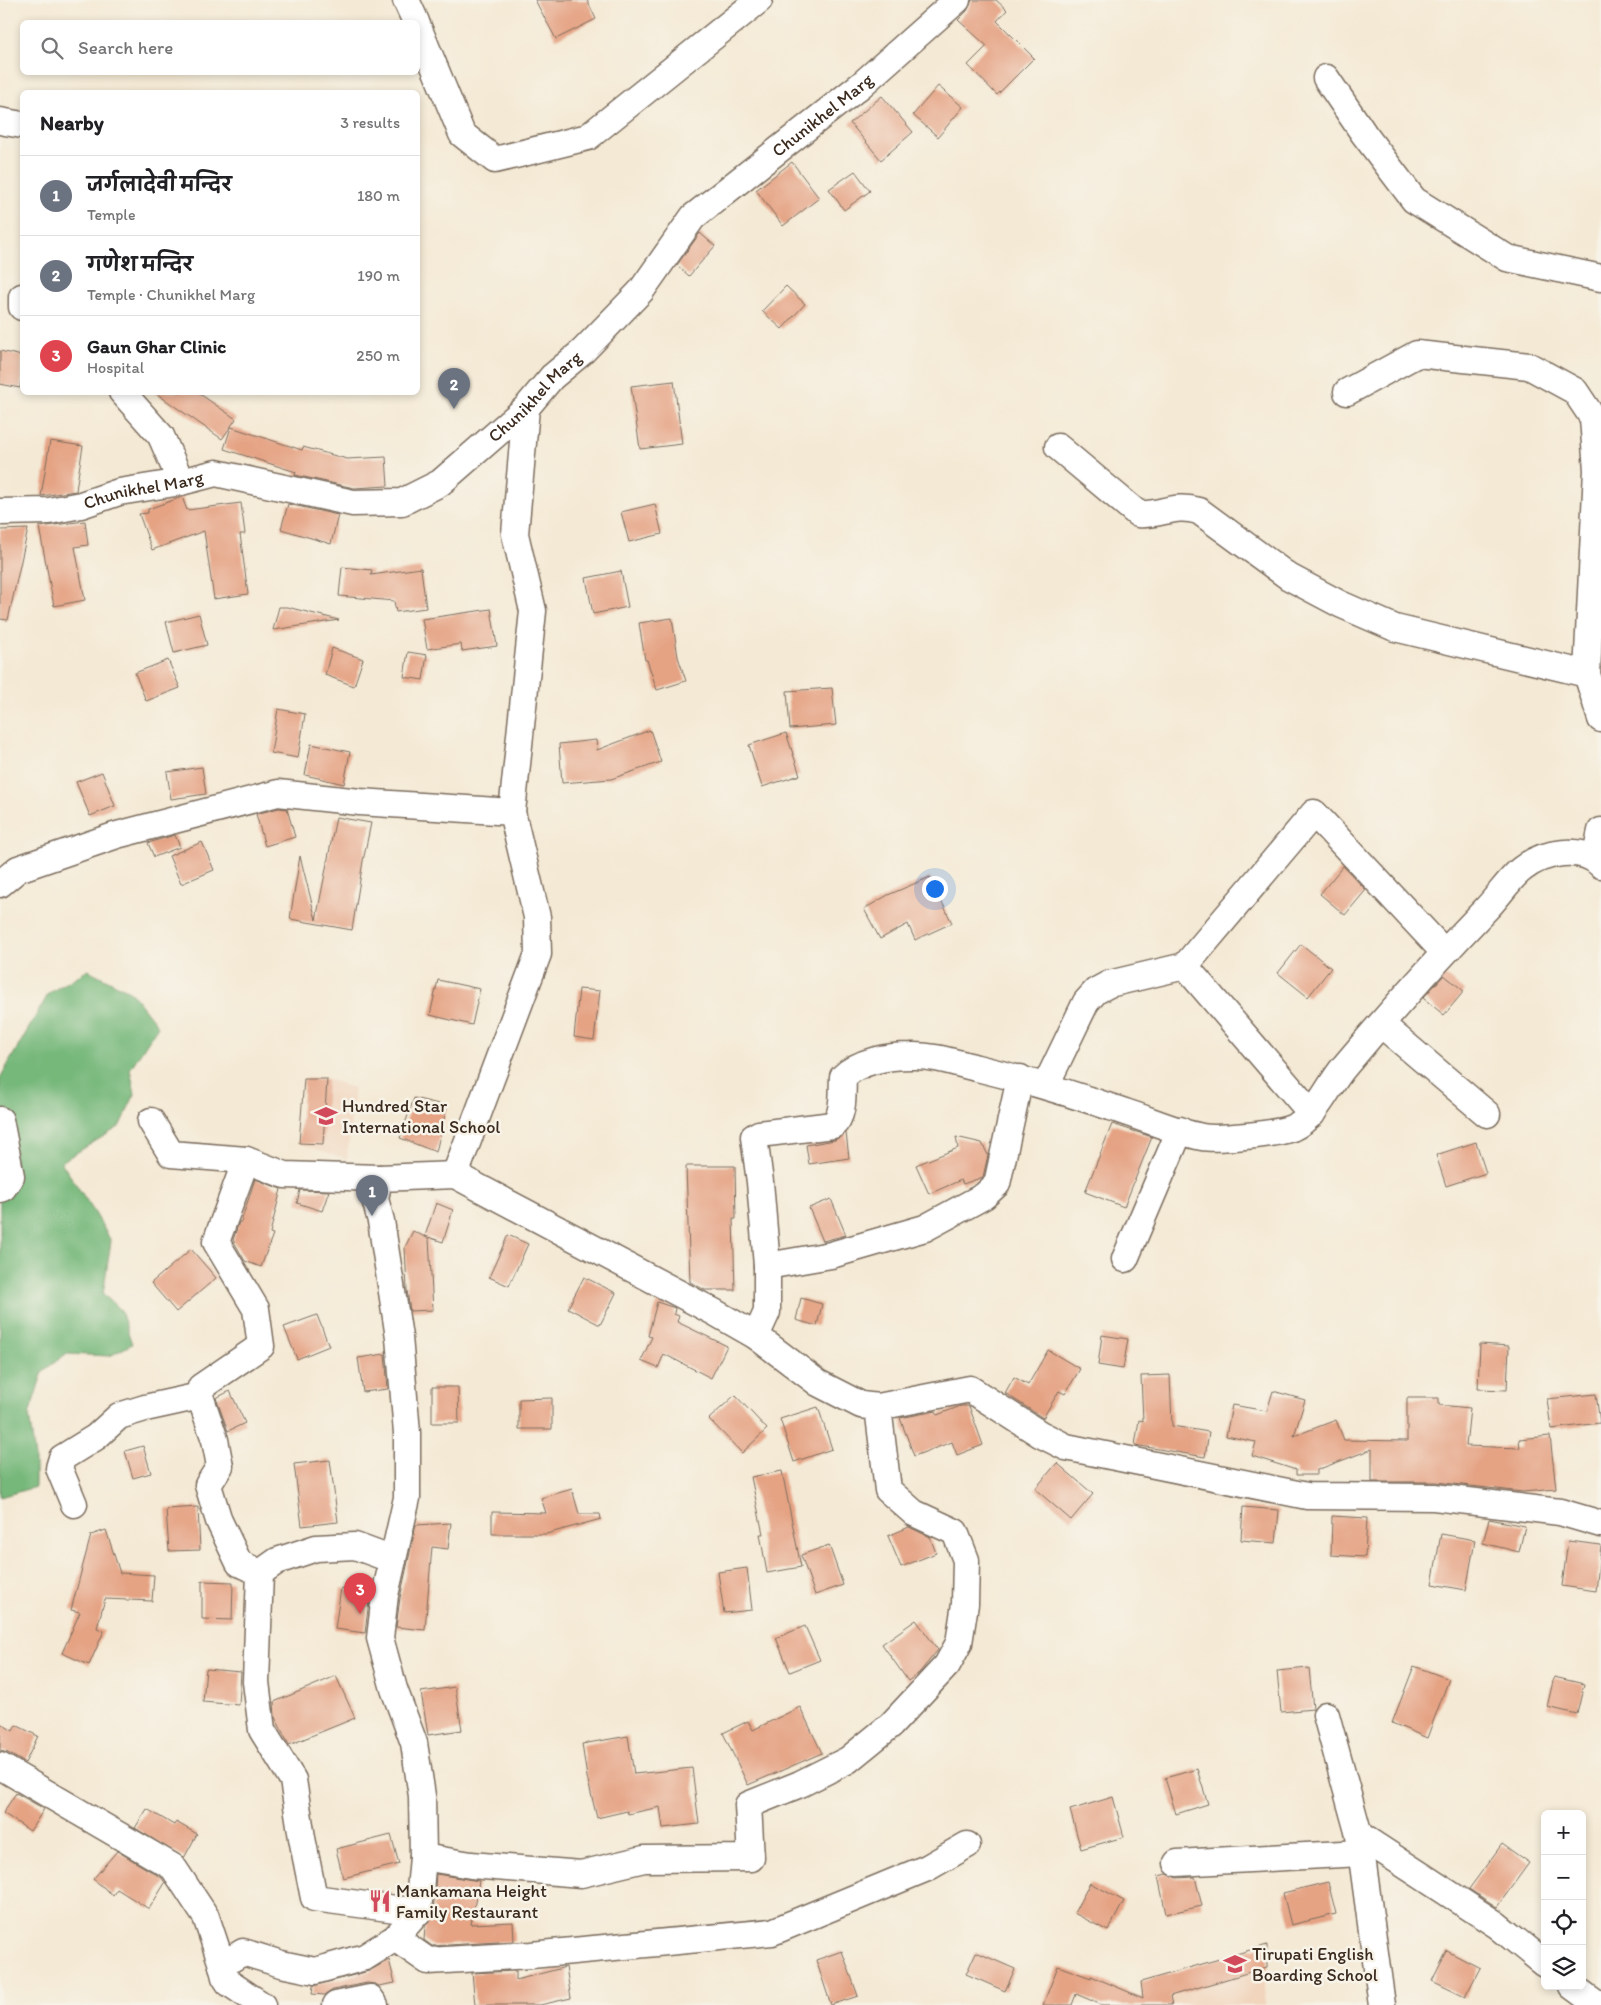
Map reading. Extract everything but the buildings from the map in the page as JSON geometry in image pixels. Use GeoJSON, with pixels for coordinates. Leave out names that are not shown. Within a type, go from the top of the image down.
{"type":"FeatureCollection","features":[{"type":"Feature","properties":{"kind":"street"},"geometry":{"type":"LineString","coordinates":[[406,0],[415,20]]}},
{"type":"Feature","properties":{"kind":"street"},"geometry":{"type":"LineString","coordinates":[[420,32],[462,134],[495,160],[588,137],[759,0]]}},
{"type":"Feature","properties":{"kind":"street","name":"Chunikhel Marg"},"geometry":{"type":"LineString","coordinates":[[0,512],[49,511],[81,505],[119,492],[181,482],[216,473],[353,504],[402,502],[440,483],[526,408],[552,377],[582,352],[641,291],[693,217],[861,85],[957,0]]}},
{"type":"Feature","properties":{"kind":"street"},"geometry":{"type":"LineString","coordinates":[[1326,78],[1364,134],[1414,200],[1507,258],[1601,278]]}},
{"type":"Feature","properties":{"kind":"street"},"geometry":{"type":"LineString","coordinates":[[0,121],[20,124]]}},
{"type":"Feature","properties":{"kind":"street"},"geometry":{"type":"LineString","coordinates":[[1347,392],[1417,354],[1529,366],[1575,391],[1593,418],[1597,470],[1587,674],[1601,719]]}},
{"type":"Feature","properties":{"kind":"street"},"geometry":{"type":"LineString","coordinates":[[125,395],[161,436],[181,482]]}},
{"type":"Feature","properties":{"kind":"street"},"geometry":{"type":"LineString","coordinates":[[455,1174],[538,954],[537,917],[512,812],[532,611],[515,534],[526,408]]}},
{"type":"Feature","properties":{"kind":"street"},"geometry":{"type":"LineString","coordinates":[[1058,447],[1138,514],[1186,507],[1199,511],[1289,577],[1340,604],[1387,625],[1587,674]]}},
{"type":"Feature","properties":{"kind":"street"},"geometry":{"type":"LineString","coordinates":[[0,884],[18,869],[117,835],[278,793],[360,802],[512,812]]}},
{"type":"Feature","properties":{"kind":"street"},"geometry":{"type":"LineString","coordinates":[[1046,1085],[1086,1002],[1096,991],[1109,984],[1185,966],[1314,813],[1444,952]]}},
{"type":"Feature","properties":{"kind":"street"},"geometry":{"type":"LineString","coordinates":[[756,1336],[767,1312],[767,1266],[754,1137],[759,1134],[833,1125],[838,1121],[840,1115],[843,1077],[856,1067],[881,1059],[913,1055],[935,1058],[1046,1085],[1204,1138],[1258,1135],[1292,1128],[1312,1114],[1342,1069],[1444,952],[1501,894],[1521,869],[1544,856],[1571,853],[1584,854],[1598,862],[1601,831]]}},
{"type":"Feature","properties":{"kind":"street"},"geometry":{"type":"LineString","coordinates":[[1185,966],[1312,1114]]}},
{"type":"Feature","properties":{"kind":"street"},"geometry":{"type":"LineString","coordinates":[[1381,1024],[1487,1114]]}},
{"type":"Feature","properties":{"kind":"street"},"geometry":{"type":"LineString","coordinates":[[767,1266],[831,1255],[925,1228],[984,1196],[996,1184],[1020,1078]]}},
{"type":"Feature","properties":{"kind":"street"},"geometry":{"type":"LineString","coordinates":[[0,1120],[10,1176],[0,1190]]}},
{"type":"Feature","properties":{"kind":"street"},"geometry":{"type":"LineString","coordinates":[[151,1121],[171,1154],[246,1160],[285,1175],[379,1178],[455,1174],[714,1312],[756,1336],[818,1383],[862,1405],[878,1407],[970,1389],[1040,1434],[1066,1447],[1306,1496],[1434,1496],[1560,1512],[1601,1524]]}},
{"type":"Feature","properties":{"kind":"street"},"geometry":{"type":"LineString","coordinates":[[1125,1259],[1180,1130]]}},
{"type":"Feature","properties":{"kind":"street"},"geometry":{"type":"LineString","coordinates":[[246,1160],[216,1242],[256,1309],[261,1346],[201,1387],[200,1396],[215,1440],[220,1466],[208,1485],[219,1520],[239,1562],[260,1573]]}},
{"type":"Feature","properties":{"kind":"street"},"geometry":{"type":"LineString","coordinates":[[222,1964],[242,1952],[315,1971],[364,1957],[395,1938],[418,1912],[423,1857],[422,1796],[414,1743],[394,1689],[380,1638],[385,1595],[407,1498],[407,1433],[399,1337],[376,1198],[379,1178]]}},
{"type":"Feature","properties":{"kind":"street"},"geometry":{"type":"LineString","coordinates":[[74,1504],[59,1468],[62,1458],[96,1438],[119,1416],[145,1408],[200,1396]]}},
{"type":"Feature","properties":{"kind":"street"},"geometry":{"type":"LineString","coordinates":[[423,1857],[471,1865],[581,1874],[644,1859],[751,1858],[748,1805],[800,1784],[848,1760],[892,1725],[947,1665],[959,1643],[965,1604],[966,1560],[955,1532],[914,1513],[888,1490],[878,1407]]}},
{"type":"Feature","properties":{"kind":"street"},"geometry":{"type":"LineString","coordinates":[[260,1573],[277,1561],[316,1548],[354,1546],[393,1560]]}},
{"type":"Feature","properties":{"kind":"street"},"geometry":{"type":"LineString","coordinates":[[260,1573],[256,1682],[262,1730],[293,1780],[314,1898],[418,1912]]}},
{"type":"Feature","properties":{"kind":"street"},"geometry":{"type":"LineString","coordinates":[[1326,1716],[1360,1844],[1382,2005]]}},
{"type":"Feature","properties":{"kind":"street"},"geometry":{"type":"LineString","coordinates":[[0,1766],[173,1867],[206,1917],[225,1977],[229,1983],[262,2005]]}},
{"type":"Feature","properties":{"kind":"street"},"geometry":{"type":"LineString","coordinates":[[1177,1863],[1360,1844],[1498,1925],[1541,1961]]}},
{"type":"Feature","properties":{"kind":"street"},"geometry":{"type":"LineString","coordinates":[[395,1938],[428,1961],[531,1955],[772,1932],[926,1868],[967,1845]]}},
{"type":"Feature","properties":{"kind":"street"},"geometry":{"type":"LineString","coordinates":[[1577,1990],[1598,2005]]}},
{"type":"Feature","properties":{"kind":"street"},"geometry":{"type":"LineString","coordinates":[[336,2005],[370,1998],[375,2005]]}},
{"type":"Feature","properties":{"kind":"shaded area","name":"Hundred Star International School"},"geometry":{"type":"Polygon","coordinates":[[[304,1079],[327,1079],[354,1088],[347,1159],[299,1143],[304,1079]]]}},
{"type":"Feature","properties":{"kind":"shaded area","name":"Tirupati English Boarding School"},"geometry":{"type":"Polygon","coordinates":[[[1267,1945],[1264,2005],[1143,2005],[1141,1982],[1267,1945]]]}},
{"type":"Feature","properties":{"kind":"green space"},"geometry":{"type":"Polygon","coordinates":[[[88,970],[131,992],[158,1026],[130,1069],[135,1094],[119,1127],[61,1162],[111,1241],[103,1294],[121,1311],[132,1344],[110,1356],[66,1354],[43,1371],[29,1415],[35,1458],[35,1487],[0,1497],[0,1078],[49,993],[88,970]]]}},
{"type":"Feature","properties":{"kind":"place","name":"गणेश मन्दिर"},"geometry":{"type":"Point","coordinates":[454,409]}},
{"type":"Feature","properties":{"kind":"place","name":"Hundred Star International School"},"geometry":{"type":"Point","coordinates":[326,1116]}},
{"type":"Feature","properties":{"kind":"place","name":"जर्गलादेवी मन्दिर"},"geometry":{"type":"Point","coordinates":[372,1216]}},
{"type":"Feature","properties":{"kind":"place","name":"Gaun Ghar Clinic"},"geometry":{"type":"Point","coordinates":[360,1614]}},
{"type":"Feature","properties":{"kind":"place","name":"Mankamana Height Family Restaurant"},"geometry":{"type":"Point","coordinates":[380,1901]}},
{"type":"Feature","properties":{"kind":"place","name":"Tirupati English Boarding School"},"geometry":{"type":"Point","coordinates":[1235,1964]}}]}
